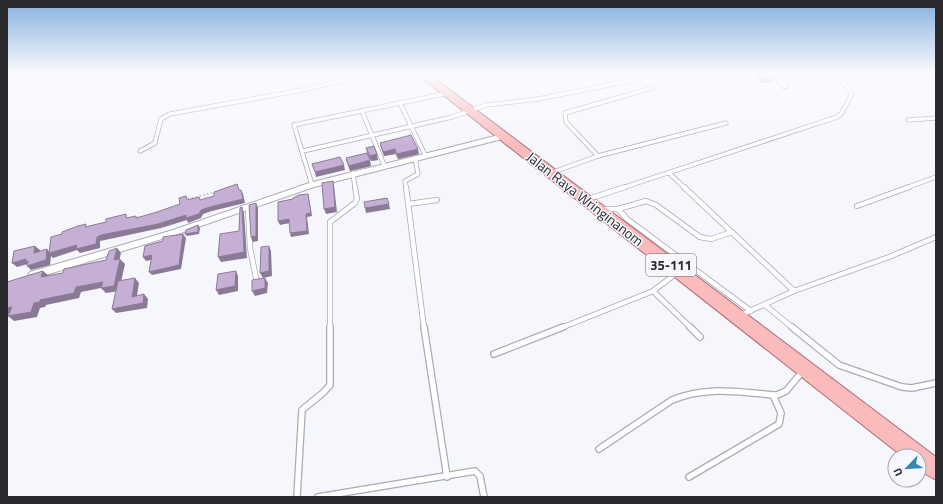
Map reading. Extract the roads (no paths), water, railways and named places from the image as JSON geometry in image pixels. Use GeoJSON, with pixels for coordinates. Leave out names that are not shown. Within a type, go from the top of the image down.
{"type":"FeatureCollection","features":[{"type":"Feature","properties":{"kind":"main road","name":"Jalan Raya Wringinanom"},"geometry":{"type":"LineString","coordinates":[[448,99],[465,112],[493,139],[551,173],[680,272],[744,314],[805,368],[909,448]]}},
{"type":"Feature","properties":{"kind":"main road","name":"Jalan Raya Wringinanom"},"geometry":{"type":"LineString","coordinates":[[927,463],[936,470]]}},
{"type":"Feature","properties":{"kind":"street"},"geometry":{"type":"LineString","coordinates":[[22,278],[248,208],[312,185],[384,165],[493,139]]}},
{"type":"Feature","properties":{"kind":"lane"},"geometry":{"type":"LineString","coordinates":[[140,151],[152,147],[156,143],[161,119],[170,114],[255,99]]}},
{"type":"Feature","properties":{"kind":"lane"},"geometry":{"type":"LineString","coordinates":[[312,185],[294,125],[426,99]]}},
{"type":"Feature","properties":{"kind":"lane"},"geometry":{"type":"LineString","coordinates":[[303,151],[452,117],[502,102],[540,99]]}},
{"type":"Feature","properties":{"kind":"lane"},"geometry":{"type":"LineString","coordinates":[[598,156],[566,122],[565,113],[615,99]]}},
{"type":"Feature","properties":{"kind":"lane"},"geometry":{"type":"LineString","coordinates":[[590,204],[670,173],[837,117],[841,114],[850,99]]}},
{"type":"Feature","properties":{"kind":"lane"},"geometry":{"type":"LineString","coordinates":[[400,103],[425,155]]}},
{"type":"Feature","properties":{"kind":"lane"},"geometry":{"type":"LineString","coordinates":[[362,111],[384,165]]}},
{"type":"Feature","properties":{"kind":"lane"},"geometry":{"type":"LineString","coordinates":[[908,120],[936,118]]}},
{"type":"Feature","properties":{"kind":"lane"},"geometry":{"type":"LineString","coordinates":[[551,173],[598,156],[726,123]]}},
{"type":"Feature","properties":{"kind":"lane"},"geometry":{"type":"LineString","coordinates":[[414,158],[418,174],[405,182],[428,358],[446,477]]}},
{"type":"Feature","properties":{"kind":"lane"},"geometry":{"type":"LineString","coordinates":[[297,497],[302,410],[306,404],[327,391],[330,385],[330,222],[356,203],[357,199],[353,173]]}},
{"type":"Feature","properties":{"kind":"lane"},"geometry":{"type":"LineString","coordinates":[[670,173],[794,291]]}},
{"type":"Feature","properties":{"kind":"lane"},"geometry":{"type":"LineString","coordinates":[[857,206],[936,177]]}},
{"type":"Feature","properties":{"kind":"lane"},"geometry":{"type":"LineString","coordinates":[[408,204],[437,200]]}},
{"type":"Feature","properties":{"kind":"lane"},"geometry":{"type":"LineString","coordinates":[[590,204],[618,209],[646,201],[656,205],[700,237],[705,239],[732,232]]}},
{"type":"Feature","properties":{"kind":"lane"},"geometry":{"type":"LineString","coordinates":[[248,208],[250,221],[250,248],[256,278]]}},
{"type":"Feature","properties":{"kind":"lane"},"geometry":{"type":"LineString","coordinates":[[618,209],[627,219],[744,314],[794,291],[889,257],[936,237]]}},
{"type":"Feature","properties":{"kind":"lane"},"geometry":{"type":"LineString","coordinates":[[494,354],[508,350],[655,290],[680,272]]}},
{"type":"Feature","properties":{"kind":"lane"},"geometry":{"type":"LineString","coordinates":[[655,290],[700,337]]}},
{"type":"Feature","properties":{"kind":"lane"},"geometry":{"type":"LineString","coordinates":[[765,305],[828,358],[839,365],[902,387],[912,388],[936,383]]}},
{"type":"Feature","properties":{"kind":"lane"},"geometry":{"type":"LineString","coordinates":[[599,448],[683,394],[712,389],[773,395],[786,391],[805,368]]}},
{"type":"Feature","properties":{"kind":"lane"},"geometry":{"type":"LineString","coordinates":[[689,477],[779,424],[782,418],[782,413],[773,395]]}},
{"type":"Feature","properties":{"kind":"lane"},"geometry":{"type":"LineString","coordinates":[[318,497],[475,471],[480,476],[484,497]]}}]}
